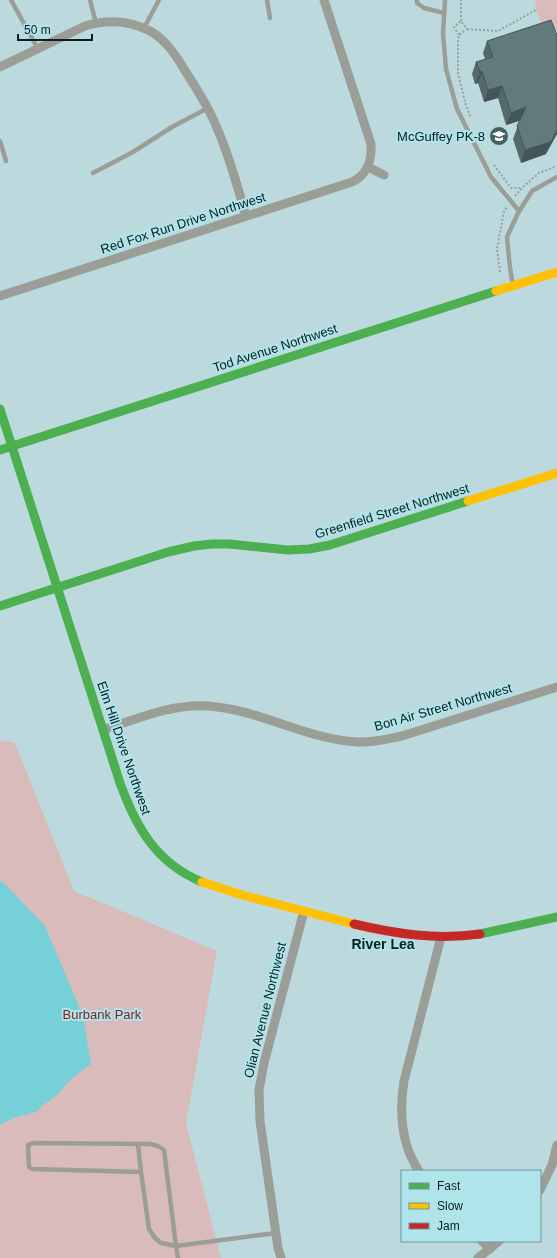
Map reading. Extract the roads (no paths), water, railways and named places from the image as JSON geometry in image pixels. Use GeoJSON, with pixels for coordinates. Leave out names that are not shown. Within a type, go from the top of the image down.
{"type":"FeatureCollection","features":[{"type":"Feature","properties":{"kind":"street"},"geometry":{"type":"LineString","coordinates":[[324,0],[371,144],[372,156],[368,167],[384,175]]}},
{"type":"Feature","properties":{"kind":"street"},"geometry":{"type":"LineString","coordinates":[[0,67],[96,22],[128,22],[144,28],[160,38],[171,49],[199,91],[223,144],[246,216]]}},
{"type":"Feature","properties":{"kind":"street","name":"Red Fox Run Drive Northwest"},"geometry":{"type":"LineString","coordinates":[[0,296],[352,182],[362,176],[368,167]]}},
{"type":"Feature","properties":{"kind":"street","name":"Tod Avenue Northwest"},"geometry":{"type":"LineString","coordinates":[[0,450],[557,272]]}},
{"type":"Feature","properties":{"kind":"street","name":"Elm Hill Drive Northwest"},"geometry":{"type":"LineString","coordinates":[[0,410],[120,783],[132,814],[146,837],[163,857],[184,873],[206,884],[387,932],[441,937],[501,930],[557,917]]}},
{"type":"Feature","properties":{"kind":"street","name":"Greenfield Street Northwest"},"geometry":{"type":"LineString","coordinates":[[0,606],[168,552],[194,546],[229,544],[288,550],[309,549],[330,545],[557,474]]}},
{"type":"Feature","properties":{"kind":"street","name":"Bon Air Street Northwest"},"geometry":{"type":"LineString","coordinates":[[103,730],[172,709],[190,706],[208,706],[238,710],[337,740],[370,742],[402,736],[557,687]]}},
{"type":"Feature","properties":{"kind":"street","name":"Olian Avenue Northwest"},"geometry":{"type":"LineString","coordinates":[[281,1258],[260,1120],[259,1090],[264,1063],[304,911]]}},
{"type":"Feature","properties":{"kind":"street"},"geometry":{"type":"LineString","coordinates":[[418,1170],[412,1159],[404,1136],[401,1111],[402,1095],[404,1081],[441,937]]}},
{"type":"Feature","properties":{"kind":"street"},"geometry":{"type":"LineString","coordinates":[[541,1188],[552,1165],[557,1145]]}},
{"type":"Feature","properties":{"kind":"street"},"geometry":{"type":"LineString","coordinates":[[483,1242],[490,1249]]}},
{"type":"Feature","properties":{"kind":"street"},"geometry":{"type":"LineString","coordinates":[[478,1258],[498,1242]]}},
{"type":"Feature","properties":{"kind":"lane"},"geometry":{"type":"LineString","coordinates":[[11,0],[38,49]]}},
{"type":"Feature","properties":{"kind":"lane"},"geometry":{"type":"LineString","coordinates":[[90,0],[96,22]]}},
{"type":"Feature","properties":{"kind":"lane"},"geometry":{"type":"LineString","coordinates":[[144,28],[159,0]]}},
{"type":"Feature","properties":{"kind":"lane"},"geometry":{"type":"LineString","coordinates":[[267,0],[270,18]]}},
{"type":"Feature","properties":{"kind":"lane"},"geometry":{"type":"LineString","coordinates":[[417,0],[417,3],[424,8],[444,13]]}},
{"type":"Feature","properties":{"kind":"lane"},"geometry":{"type":"LineString","coordinates":[[445,0],[443,34],[446,69],[457,109],[492,177],[519,211]]}},
{"type":"Feature","properties":{"kind":"lane"},"geometry":{"type":"LineString","coordinates":[[93,172],[133,152],[172,127],[208,108]]}},
{"type":"Feature","properties":{"kind":"lane"},"geometry":{"type":"LineString","coordinates":[[0,141],[6,161]]}},
{"type":"Feature","properties":{"kind":"lane"},"geometry":{"type":"LineString","coordinates":[[513,286],[508,237],[519,211],[532,190],[557,177]]}},
{"type":"Feature","properties":{"kind":"lane"},"geometry":{"type":"LineString","coordinates":[[141,1172],[32,1169],[29,1167],[28,1145],[33,1143],[150,1144],[158,1146],[164,1150],[178,1258]]}},
{"type":"Feature","properties":{"kind":"lane"},"geometry":{"type":"LineString","coordinates":[[138,1144],[149,1229],[155,1238],[161,1243],[176,1246],[276,1233]]}},
{"type":"Feature","properties":{"kind":"water"},"geometry":{"type":"Polygon","coordinates":[[[0,881],[3,882],[45,926],[83,1016],[91,1064],[72,1078],[57,1095],[36,1112],[13,1118],[0,1125],[0,881]]]}},
{"type":"Feature","properties":{"kind":"place","name":"McGuffey PK-8"},"geometry":{"type":"Point","coordinates":[499,136]}},
{"type":"Feature","properties":{"kind":"district","name":"River Lea"},"geometry":{"type":"Point","coordinates":[383,944]}},
{"type":"Feature","properties":{"kind":"park label","name":"Burbank Park"},"geometry":{"type":"Point","coordinates":[102,1014]}}]}
